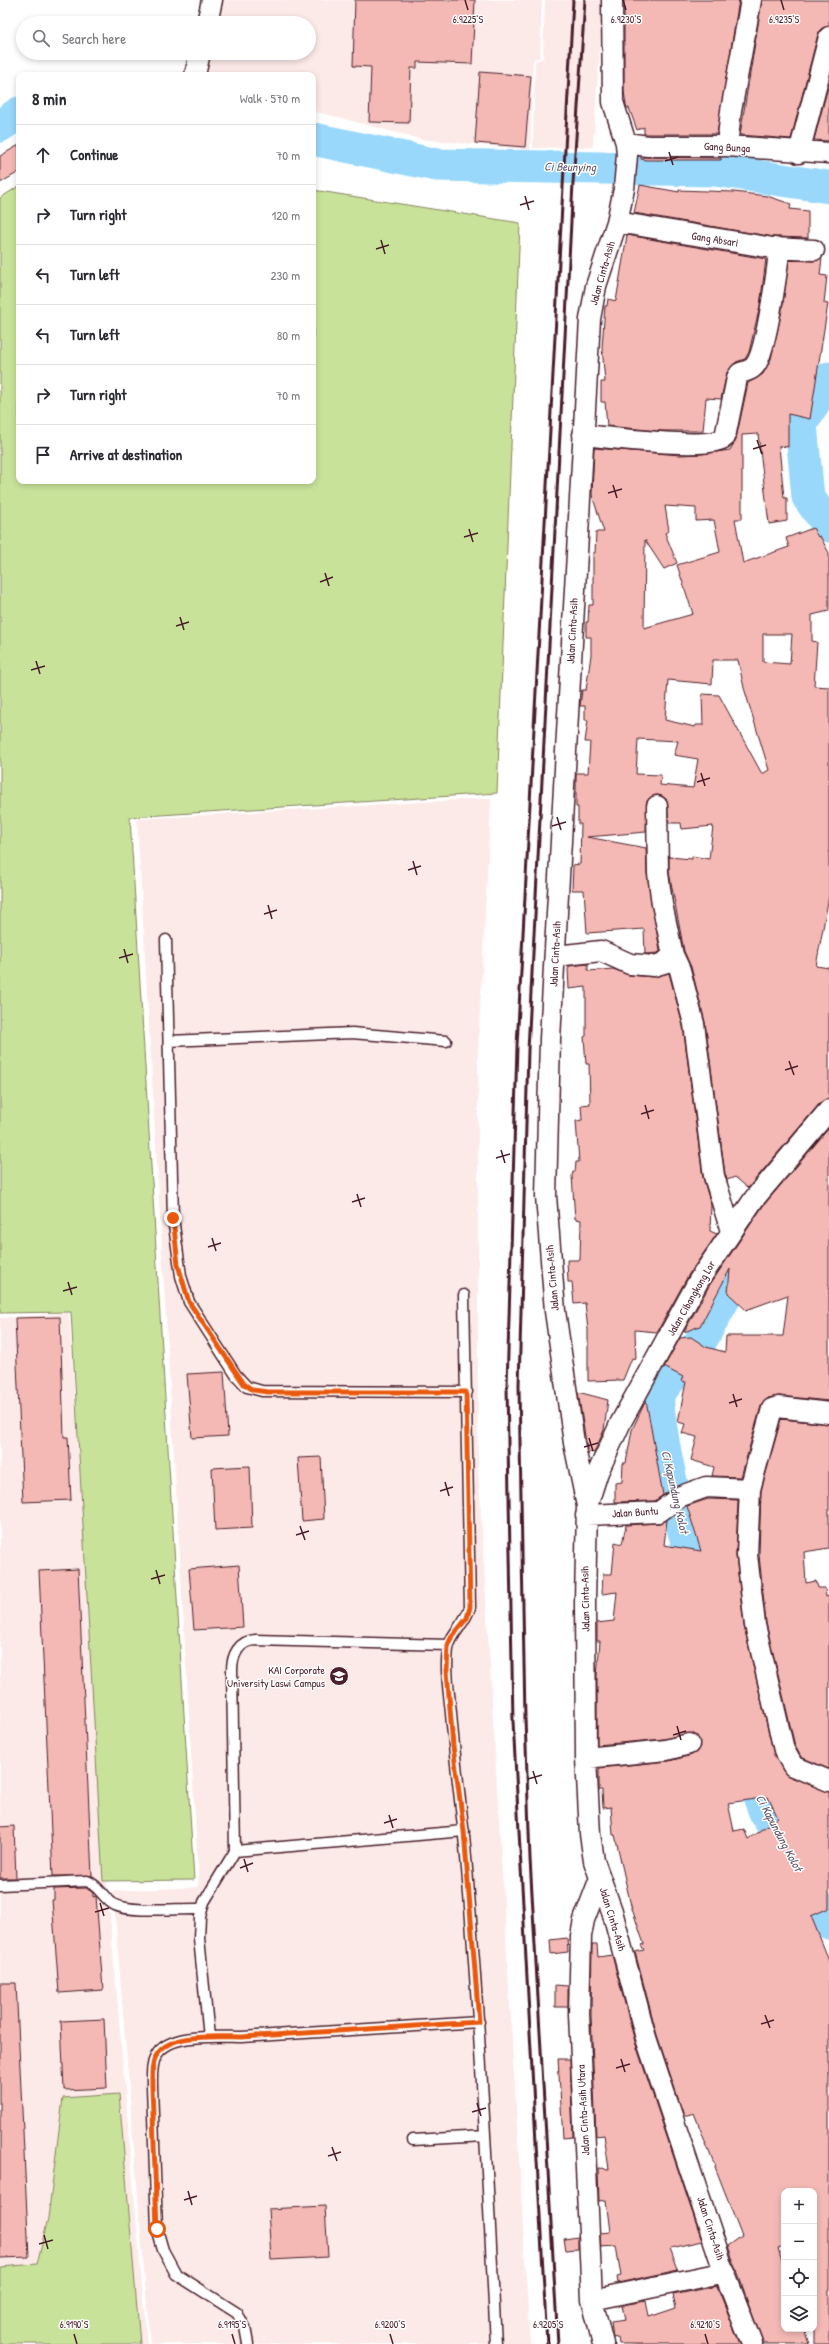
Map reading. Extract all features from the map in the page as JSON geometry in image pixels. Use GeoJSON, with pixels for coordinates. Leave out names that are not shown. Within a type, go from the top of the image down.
{"type":"FeatureCollection","features":[{"type":"Feature","properties":{"kind":"street"},"geometry":{"type":"LineString","coordinates":[[209,16],[212,0]]}},
{"type":"Feature","properties":{"kind":"street"},"geometry":{"type":"LineString","coordinates":[[612,0],[613,102],[626,149]]}},
{"type":"Feature","properties":{"kind":"street"},"geometry":{"type":"LineString","coordinates":[[728,146],[731,111],[751,0]]}},
{"type":"Feature","properties":{"kind":"street"},"geometry":{"type":"LineString","coordinates":[[799,152],[829,37]]}},
{"type":"Feature","properties":{"kind":"street"},"geometry":{"type":"LineString","coordinates":[[196,72],[198,60]]}},
{"type":"Feature","properties":{"kind":"street","name":"Gang Bunga"},"geometry":{"type":"LineString","coordinates":[[626,149],[648,146],[728,146],[829,154]]}},
{"type":"Feature","properties":{"kind":"street","name":"Jalan Cinta-Asih"},"geometry":{"type":"LineString","coordinates":[[626,149],[624,189],[617,222],[592,303],[583,435],[548,1095],[546,1196],[547,1227],[556,1319],[574,1443],[586,1511],[586,1758],[590,1834],[594,1861],[612,1911],[646,2038],[725,2273],[752,2344]]}},
{"type":"Feature","properties":{"kind":"street","name":"Gang Absari"},"geometry":{"type":"LineString","coordinates":[[617,222],[779,248],[814,250]]}},
{"type":"Feature","properties":{"kind":"street"},"geometry":{"type":"LineString","coordinates":[[583,435],[695,444],[723,439],[727,432],[737,378],[740,373],[750,370],[757,363],[769,320],[779,248]]}},
{"type":"Feature","properties":{"kind":"street"},"geometry":{"type":"LineString","coordinates":[[657,806],[658,873],[662,904],[673,955],[680,970],[694,1024],[714,1176],[731,1231]]}},
{"type":"Feature","properties":{"kind":"street"},"geometry":{"type":"LineString","coordinates":[[556,956],[601,951],[630,964],[654,966],[664,963],[673,955]]}},
{"type":"Feature","properties":{"kind":"street","name":"Jalan Cibangkong Lor"},"geometry":{"type":"LineString","coordinates":[[586,1511],[598,1472],[621,1422],[699,1280],[754,1198],[829,1110]]}},
{"type":"Feature","properties":{"kind":"street"},"geometry":{"type":"LineString","coordinates":[[829,1413],[778,1407],[772,1409],[750,1489],[747,1555],[749,1584],[755,1626],[784,1750],[793,1766],[829,1781]]}},
{"type":"Feature","properties":{"kind":"street","name":"Jalan Buntu"},"geometry":{"type":"LineString","coordinates":[[586,1511],[654,1513],[664,1510],[677,1500],[706,1486],[750,1489]]}},
{"type":"Feature","properties":{"kind":"street"},"geometry":{"type":"LineString","coordinates":[[586,1758],[666,1750],[689,1744]]}},
{"type":"Feature","properties":{"kind":"street","name":"Jalan Cinta-Asih Utara"},"geometry":{"type":"LineString","coordinates":[[600,1878],[581,1936],[579,2014],[593,2302],[603,2344]]}},
{"type":"Feature","properties":{"kind":"street"},"geometry":{"type":"LineString","coordinates":[[593,2302],[725,2273]]}},
{"type":"Feature","properties":{"kind":"lane"},"geometry":{"type":"LineString","coordinates":[[166,940],[173,1218],[181,1276],[189,1302],[240,1379],[253,1390],[268,1392],[466,1392]]}},
{"type":"Feature","properties":{"kind":"lane"},"geometry":{"type":"LineString","coordinates":[[169,1041],[352,1033],[446,1040]]}},
{"type":"Feature","properties":{"kind":"lane"},"geometry":{"type":"LineString","coordinates":[[464,1295],[470,1607],[467,1618],[451,1638],[448,1645],[447,1671],[453,1746],[464,1831],[479,2022],[496,2344]]}},
{"type":"Feature","properties":{"kind":"lane"},"geometry":{"type":"LineString","coordinates":[[208,2037],[199,1938],[202,1909],[235,1851],[233,1658],[242,1645],[255,1640],[448,1645]]}},
{"type":"Feature","properties":{"kind":"lane"},"geometry":{"type":"LineString","coordinates":[[235,1851],[464,1831]]}},
{"type":"Feature","properties":{"kind":"lane"},"geometry":{"type":"LineString","coordinates":[[0,1885],[87,1881],[93,1883],[108,1900],[116,1905],[128,1908],[202,1909]]}},
{"type":"Feature","properties":{"kind":"lane"},"geometry":{"type":"LineString","coordinates":[[248,2344],[246,2327],[237,2313],[176,2274],[163,2250],[157,2229],[152,2065],[162,2046],[172,2042],[208,2037],[242,2037],[479,2022]]}},
{"type":"Feature","properties":{"kind":"lane"},"geometry":{"type":"LineString","coordinates":[[413,2140],[485,2136]]}},
{"type":"Feature","properties":{"kind":"shaded area"},"geometry":{"type":"Polygon","coordinates":[[[203,0],[542,0],[540,57],[533,59],[530,150],[421,139],[316,112],[316,72],[190,72],[192,60],[316,60],[316,16],[200,16],[203,0]]]}},
{"type":"Feature","properties":{"kind":"shaded area"},"geometry":{"type":"Polygon","coordinates":[[[545,0],[603,0],[593,147],[533,148],[535,61],[543,58],[545,0]]]}},
{"type":"Feature","properties":{"kind":"shaded area","name":"KAI Corporate University Laswi Campus"},"geometry":{"type":"Polygon","coordinates":[[[491,798],[478,1050],[478,1464],[530,2344],[150,2344],[113,1891],[199,1887],[137,819],[491,798]]]}},
{"type":"Feature","properties":{"kind":"shaded area"},"geometry":{"type":"Polygon","coordinates":[[[69,1313],[108,1893],[147,2344],[0,2344],[0,1318],[69,1313]]]}},
{"type":"Feature","properties":{"kind":"green space"},"geometry":{"type":"Polygon","coordinates":[[[16,188],[16,484],[316,484],[316,190],[520,223],[497,793],[130,817],[194,1880],[103,1881],[71,1312],[0,1313],[0,198],[16,188]]]}},
{"type":"Feature","properties":{"kind":"green space"},"geometry":{"type":"Polygon","coordinates":[[[119,2094],[140,2344],[0,2344],[0,2267],[37,2264],[48,2218],[63,2098],[119,2094]]]}},
{"type":"Feature","properties":{"kind":"building"},"geometry":{"type":"Polygon","coordinates":[[[355,0],[475,0],[472,64],[417,62],[417,68],[411,68],[409,123],[369,122],[371,67],[353,66],[355,0]]]}},
{"type":"Feature","properties":{"kind":"building"},"geometry":{"type":"Polygon","coordinates":[[[624,0],[739,0],[717,134],[644,134],[644,127],[637,130],[629,108],[627,108],[626,105],[624,91],[624,0]]]}},
{"type":"Feature","properties":{"kind":"building"},"geometry":{"type":"Polygon","coordinates":[[[762,0],[829,0],[829,26],[821,29],[818,34],[791,139],[740,135],[762,0]]]}},
{"type":"Feature","properties":{"kind":"building"},"geometry":{"type":"Polygon","coordinates":[[[480,72],[531,76],[525,147],[475,143],[480,72]]]}},
{"type":"Feature","properties":{"kind":"building"},"geometry":{"type":"Polygon","coordinates":[[[829,83],[829,141],[814,140],[829,83]]]}},
{"type":"Feature","properties":{"kind":"building"},"geometry":{"type":"Polygon","coordinates":[[[16,147],[16,174],[0,183],[0,156],[16,147]]]}},
{"type":"Feature","properties":{"kind":"building"},"geometry":{"type":"Polygon","coordinates":[[[641,157],[721,158],[721,160],[646,160],[641,159],[641,157]]]}},
{"type":"Feature","properties":{"kind":"building"},"geometry":{"type":"Polygon","coordinates":[[[640,185],[679,192],[679,190],[734,192],[767,196],[791,204],[790,209],[808,211],[808,238],[774,237],[634,213],[640,185]]]}},
{"type":"Feature","properties":{"kind":"building"},"geometry":{"type":"Polygon","coordinates":[[[627,235],[766,259],[760,306],[749,352],[745,359],[736,362],[727,372],[721,399],[706,398],[703,431],[658,431],[607,426],[605,402],[601,402],[601,382],[605,382],[602,347],[605,306],[607,306],[608,299],[616,301],[627,235]]]}},
{"type":"Feature","properties":{"kind":"building"},"geometry":{"type":"Polygon","coordinates":[[[822,258],[820,275],[827,276],[824,303],[828,304],[810,419],[788,414],[788,447],[779,446],[784,498],[787,498],[787,521],[769,524],[758,434],[742,435],[742,519],[735,519],[743,563],[789,547],[786,538],[813,528],[818,537],[820,536],[829,553],[829,611],[812,615],[812,641],[817,642],[814,686],[829,687],[829,896],[816,966],[829,968],[829,1099],[820,1103],[748,1188],[735,1177],[727,1180],[725,1174],[705,1022],[691,967],[684,951],[669,872],[669,857],[692,859],[692,856],[709,859],[713,826],[682,829],[681,823],[669,823],[667,800],[662,796],[656,795],[647,801],[646,832],[587,837],[646,848],[647,874],[660,951],[658,953],[645,954],[644,929],[587,933],[584,890],[572,890],[573,865],[580,864],[581,824],[578,824],[578,807],[576,807],[576,773],[588,773],[590,742],[585,742],[588,720],[585,720],[585,706],[580,706],[582,690],[586,690],[591,655],[591,637],[586,637],[586,622],[588,622],[589,605],[593,605],[593,553],[595,553],[596,532],[604,532],[592,495],[594,448],[680,455],[730,450],[736,439],[748,383],[763,374],[771,359],[782,310],[789,260],[813,261],[822,258]],[[665,506],[669,531],[665,533],[677,563],[664,569],[645,540],[644,628],[693,614],[677,565],[720,552],[714,520],[696,521],[696,508],[665,506]],[[763,634],[763,662],[790,664],[792,634],[763,634]],[[713,660],[712,684],[668,680],[665,720],[695,727],[696,725],[703,725],[702,694],[719,695],[762,774],[769,770],[744,688],[738,660],[713,660]],[[638,739],[636,774],[661,775],[660,785],[693,788],[698,759],[674,755],[678,741],[638,739]]]}},
{"type":"Feature","properties":{"kind":"building"},"geometry":{"type":"Polygon","coordinates":[[[588,964],[588,971],[613,969],[629,975],[653,977],[669,973],[683,1026],[703,1178],[711,1205],[710,1231],[717,1234],[689,1274],[657,1332],[635,1330],[636,1359],[632,1358],[623,1380],[588,1381],[588,1330],[585,1303],[574,1304],[572,1282],[568,1282],[567,1260],[580,1260],[581,1220],[575,1219],[572,1176],[573,1172],[575,1172],[576,1162],[579,1162],[576,1121],[582,1120],[581,1105],[590,1104],[589,1064],[586,1064],[584,1037],[586,1036],[586,987],[569,989],[568,969],[569,966],[588,964]]]}},
{"type":"Feature","properties":{"kind":"building"},"geometry":{"type":"Polygon","coordinates":[[[829,1128],[829,1401],[779,1396],[768,1398],[761,1406],[741,1477],[712,1476],[714,1467],[691,1460],[697,1437],[682,1433],[685,1424],[678,1422],[686,1382],[681,1381],[683,1377],[664,1367],[680,1338],[691,1337],[706,1347],[725,1352],[726,1336],[783,1336],[788,1295],[746,1310],[728,1293],[730,1269],[700,1326],[684,1332],[709,1286],[763,1206],[829,1128]]]}},
{"type":"Feature","properties":{"kind":"building"},"geometry":{"type":"Polygon","coordinates":[[[60,1317],[64,1437],[68,1437],[71,1500],[23,1502],[15,1318],[60,1317]]]}},
{"type":"Feature","properties":{"kind":"building"},"geometry":{"type":"Polygon","coordinates":[[[224,1372],[228,1436],[192,1438],[187,1374],[224,1372]]]}},
{"type":"Feature","properties":{"kind":"building"},"geometry":{"type":"Polygon","coordinates":[[[578,1392],[608,1400],[604,1430],[594,1453],[589,1452],[588,1455],[578,1392]]]}},
{"type":"Feature","properties":{"kind":"building"},"geometry":{"type":"Polygon","coordinates":[[[646,1400],[663,1495],[655,1501],[615,1502],[615,1483],[622,1482],[623,1463],[626,1463],[632,1430],[646,1400]]]}},
{"type":"Feature","properties":{"kind":"building"},"geometry":{"type":"Polygon","coordinates":[[[781,1419],[829,1424],[829,1548],[804,1552],[806,1583],[816,1581],[818,1588],[825,1588],[826,1597],[829,1596],[829,1769],[801,1757],[795,1746],[766,1623],[759,1555],[761,1491],[781,1419]]]}},
{"type":"Feature","properties":{"kind":"building"},"geometry":{"type":"Polygon","coordinates":[[[321,1457],[324,1519],[302,1521],[298,1458],[321,1457]]]}},
{"type":"Feature","properties":{"kind":"building"},"geometry":{"type":"Polygon","coordinates":[[[250,1466],[252,1528],[215,1530],[212,1468],[250,1466]]]}},
{"type":"Feature","properties":{"kind":"building"},"geometry":{"type":"Polygon","coordinates":[[[708,1499],[738,1500],[736,1556],[744,1626],[774,1755],[788,1776],[829,1792],[829,1908],[811,1916],[829,1960],[829,2344],[814,2344],[814,2332],[817,2332],[817,2188],[781,2188],[781,2247],[778,2248],[781,2258],[781,2332],[805,2332],[809,2344],[763,2344],[728,2246],[742,2236],[694,2113],[684,2116],[657,2035],[635,1952],[644,1950],[641,1945],[644,1944],[631,1906],[615,1835],[613,1835],[611,1807],[603,1808],[602,1790],[599,1790],[599,1768],[669,1761],[692,1755],[700,1747],[697,1736],[692,1733],[664,1739],[597,1745],[597,1676],[600,1641],[597,1641],[597,1623],[614,1621],[617,1592],[602,1594],[603,1574],[612,1574],[615,1542],[622,1544],[626,1525],[659,1523],[667,1520],[664,1545],[701,1551],[687,1506],[708,1499]],[[768,1797],[728,1803],[734,1831],[744,1829],[748,1839],[778,1818],[768,1797]]]}},
{"type":"Feature","properties":{"kind":"building"},"geometry":{"type":"Polygon","coordinates":[[[239,1565],[243,1627],[194,1630],[189,1569],[239,1565]]]}},
{"type":"Feature","properties":{"kind":"building"},"geometry":{"type":"Polygon","coordinates":[[[78,1569],[92,1876],[53,1876],[39,1571],[78,1569]]]}},
{"type":"Feature","properties":{"kind":"building"},"geometry":{"type":"Polygon","coordinates":[[[14,1826],[16,1878],[0,1878],[0,1827],[14,1826]]]}},
{"type":"Feature","properties":{"kind":"building"},"geometry":{"type":"Polygon","coordinates":[[[86,1888],[93,1893],[93,1897],[96,1896],[103,1990],[59,1993],[52,1900],[54,1900],[54,1889],[86,1888]]]}},
{"type":"Feature","properties":{"kind":"building"},"geometry":{"type":"Polygon","coordinates":[[[567,1938],[568,1952],[551,1954],[550,1940],[567,1938]]]}},
{"type":"Feature","properties":{"kind":"building"},"geometry":{"type":"Polygon","coordinates":[[[592,1944],[597,1944],[598,1957],[612,1955],[635,2042],[702,2241],[670,2248],[678,2270],[618,2283],[617,2277],[621,2276],[616,2246],[601,2247],[600,2233],[610,2232],[606,2200],[599,2201],[598,2168],[609,2169],[604,2135],[596,2136],[591,2014],[592,1944]]]}},
{"type":"Feature","properties":{"kind":"building"},"geometry":{"type":"Polygon","coordinates":[[[0,1983],[16,1983],[29,2257],[0,2258],[0,1983]]]}},
{"type":"Feature","properties":{"kind":"building"},"geometry":{"type":"Polygon","coordinates":[[[555,1985],[568,1986],[568,2007],[555,2007],[555,1985]]]}},
{"type":"Feature","properties":{"kind":"building"},"geometry":{"type":"Polygon","coordinates":[[[104,2019],[107,2088],[64,2090],[61,2021],[104,2019]]]}},
{"type":"Feature","properties":{"kind":"building"},"geometry":{"type":"Polygon","coordinates":[[[558,2059],[570,2059],[573,2137],[563,2138],[558,2059]]]}},
{"type":"Feature","properties":{"kind":"building"},"geometry":{"type":"Polygon","coordinates":[[[325,2206],[328,2257],[271,2260],[268,2209],[325,2206]]]}},
{"type":"Feature","properties":{"kind":"building"},"geometry":{"type":"Polygon","coordinates":[[[578,2237],[578,2249],[566,2250],[564,2239],[578,2237]]]}},
{"type":"Feature","properties":{"kind":"building"},"geometry":{"type":"Polygon","coordinates":[[[717,2286],[740,2344],[619,2344],[618,2337],[613,2338],[611,2322],[625,2320],[622,2305],[646,2301],[649,2317],[676,2308],[673,2295],[717,2286]]]}},
{"type":"Feature","properties":{"kind":"waterway","name":"Ci Beunying"},"geometry":{"type":"LineString","coordinates":[[0,126],[16,115]]}},
{"type":"Feature","properties":{"kind":"waterway","name":"Ci Beunying"},"geometry":{"type":"LineString","coordinates":[[316,140],[437,165],[715,170],[829,187]]}},
{"type":"Feature","properties":{"kind":"waterway","name":"Ci Kapundung Kolot"},"geometry":{"type":"LineString","coordinates":[[829,378],[801,424],[808,497],[829,526]]}},
{"type":"Feature","properties":{"kind":"waterway","name":"Ci Kapundung Kolot"},"geometry":{"type":"LineString","coordinates":[[711,1590],[706,1575],[687,1542],[680,1518],[664,1448],[657,1395],[699,1344],[745,1261],[753,1253]]}},
{"type":"Feature","properties":{"kind":"waterway","name":"Ci Kapundung Kolot"},"geometry":{"type":"LineString","coordinates":[[743,1756],[765,1812],[829,1923]]}},
{"type":"Feature","properties":{"kind":"railway"},"geometry":{"type":"LineString","coordinates":[[547,2344],[513,1721],[507,1386],[517,1046],[573,0]]}},
{"type":"Feature","properties":{"kind":"railway"},"geometry":{"type":"LineString","coordinates":[[558,2344],[530,1859],[525,1718],[519,1386],[528,1050],[573,183],[585,0]]}},
{"type":"Feature","properties":{"kind":"place","name":"KAI Corporate University Laswi Campus"},"geometry":{"type":"Point","coordinates":[339,1676]}},
{"type":"Feature","properties":{"kind":"route"},"geometry":{"type":"LineString","coordinates":[[157,2229],[152,2065],[155,2056],[162,2046],[172,2042],[208,2037],[242,2037],[479,2022],[464,1831],[453,1746],[447,1671],[448,1645],[451,1638],[467,1618],[470,1607],[466,1392],[268,1392],[253,1390],[244,1384],[236,1375],[189,1302],[178,1265],[173,1218]]}}]}
